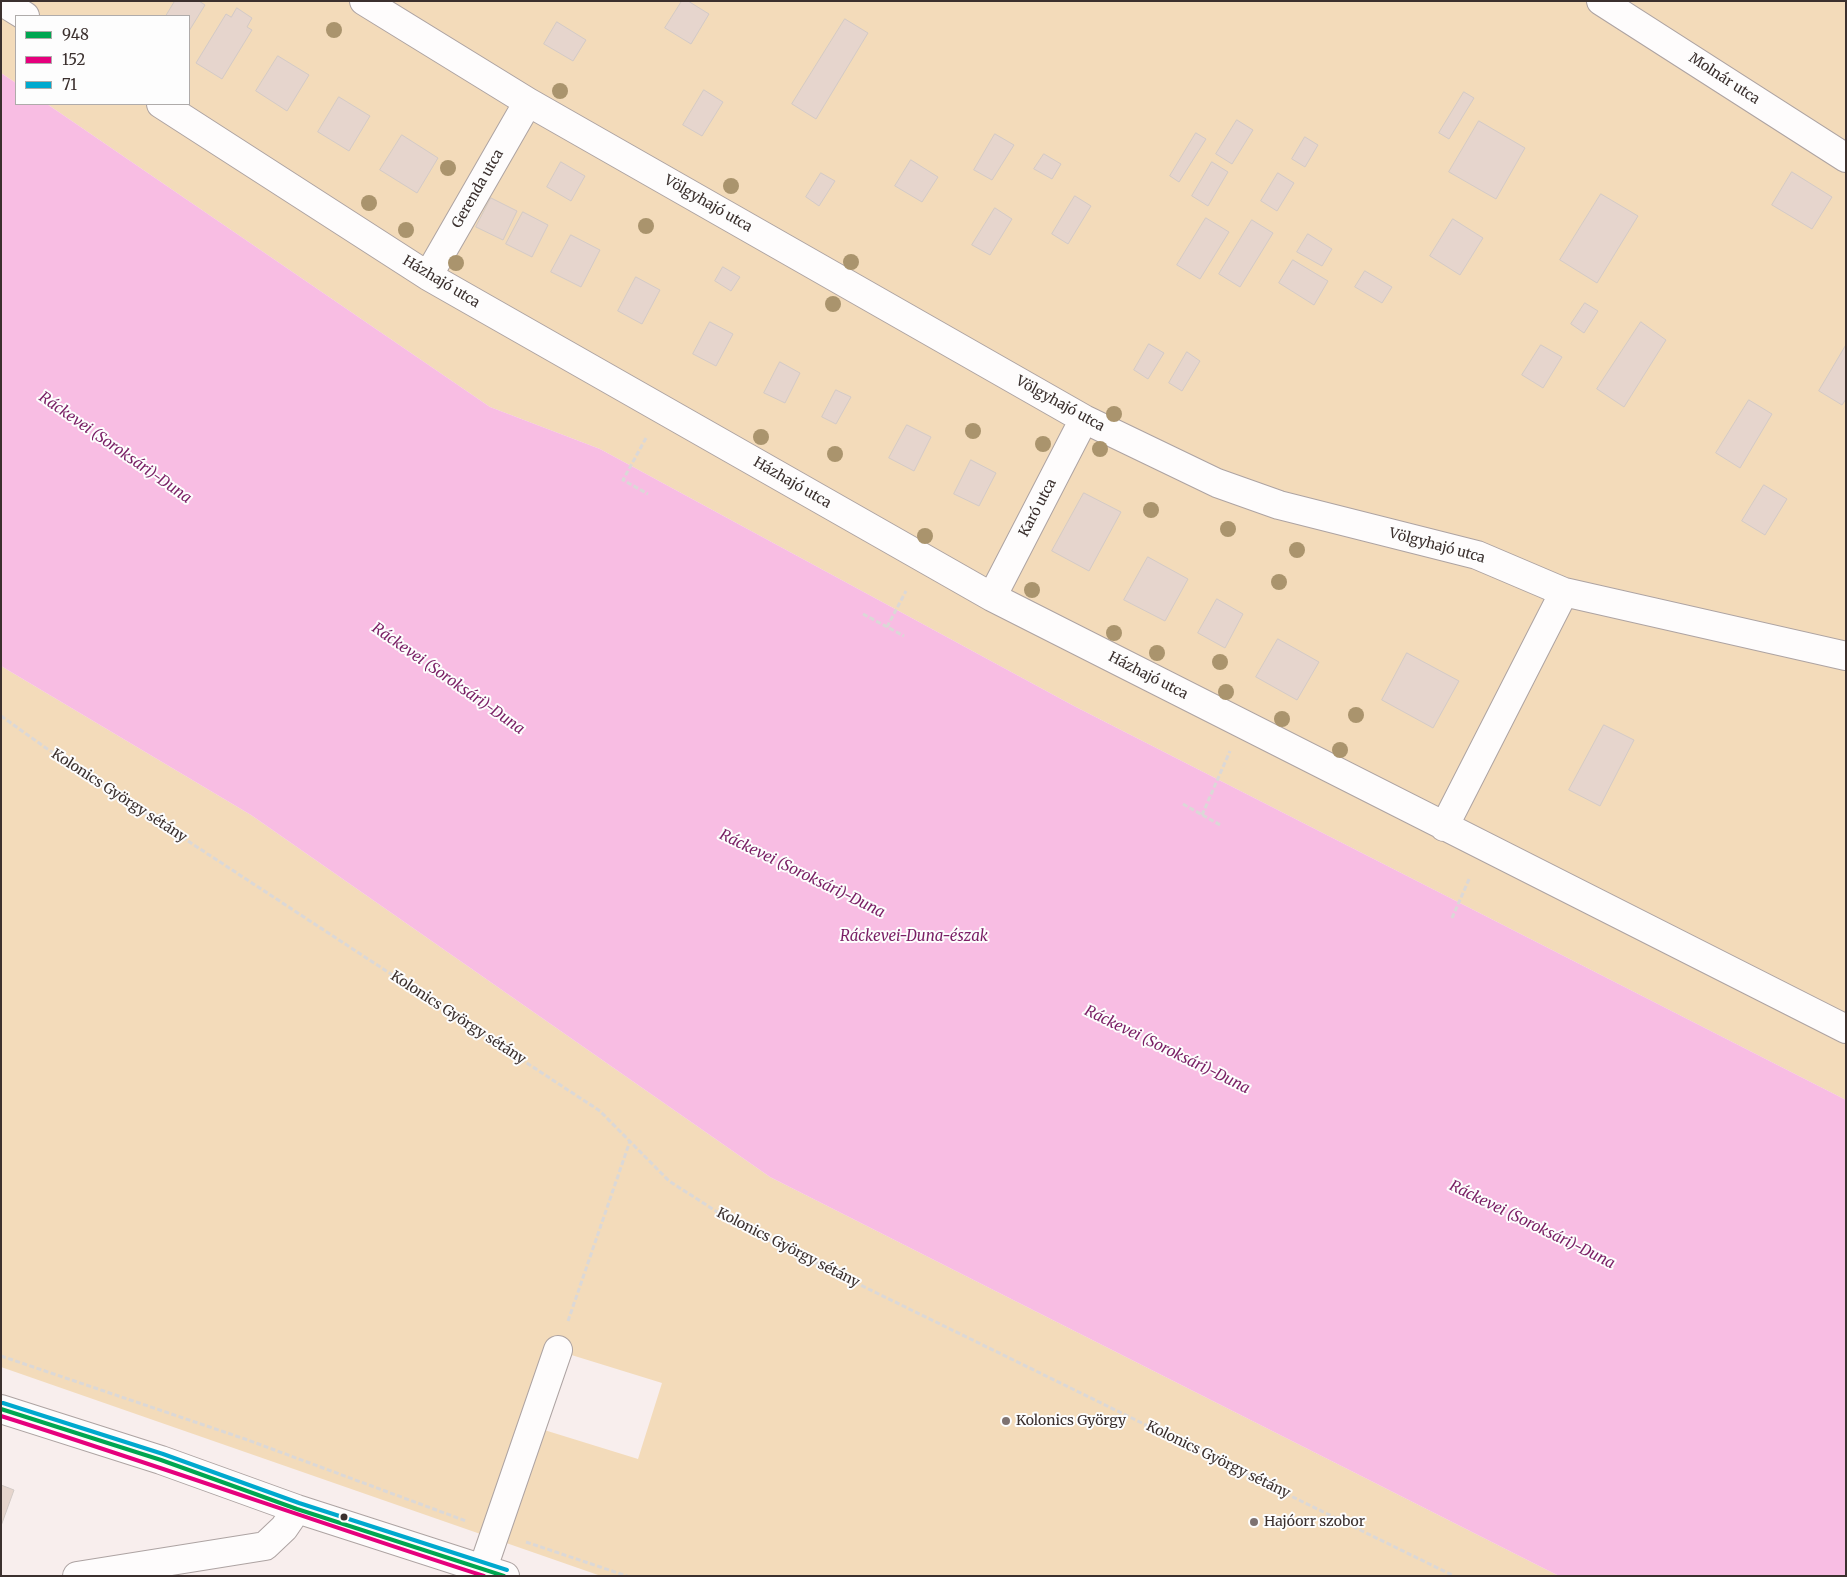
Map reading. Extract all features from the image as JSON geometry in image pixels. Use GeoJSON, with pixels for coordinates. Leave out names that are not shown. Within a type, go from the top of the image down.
{"type":"FeatureCollection","features":[{"type":"Feature","properties":{"kind":"street"},"geometry":{"type":"LineString","coordinates":[[1,1],[23,15]]}},
{"type":"Feature","properties":{"kind":"street","name":"Völgyhajó utca"},"geometry":{"type":"LineString","coordinates":[[364,1],[528,102],[1084,419],[1217,483],[1279,505],[1477,555],[1564,592],[1846,656]]}},
{"type":"Feature","properties":{"kind":"street","name":"Molnár utca"},"geometry":{"type":"LineString","coordinates":[[1602,1],[1846,158]]}},
{"type":"Feature","properties":{"kind":"street","name":"Gerenda utca"},"geometry":{"type":"LineString","coordinates":[[428,276],[528,102]]}},
{"type":"Feature","properties":{"kind":"street","name":"Házhajó utca"},"geometry":{"type":"LineString","coordinates":[[163,105],[428,276],[992,597],[1846,1029]]}},
{"type":"Feature","properties":{"kind":"street","name":"Karó utca"},"geometry":{"type":"LineString","coordinates":[[992,597],[1084,419]]}},
{"type":"Feature","properties":{"kind":"street"},"geometry":{"type":"LineString","coordinates":[[1444,827],[1564,592]]}},
{"type":"Feature","properties":{"kind":"street"},"geometry":{"type":"LineString","coordinates":[[1,1409],[160,1460],[297,1509],[494,1572],[496,1532],[558,1350]]}},
{"type":"Feature","properties":{"kind":"street"},"geometry":{"type":"LineString","coordinates":[[77,1576],[265,1546],[284,1528],[297,1509]]}},
{"type":"Feature","properties":{"kind":"path"},"geometry":{"type":"LineString","coordinates":[[648,494],[623,480],[649,432]]}},
{"type":"Feature","properties":{"kind":"path"},"geometry":{"type":"LineString","coordinates":[[887,626],[906,591]]}},
{"type":"Feature","properties":{"kind":"path"},"geometry":{"type":"LineString","coordinates":[[863,614],[904,636]]}},
{"type":"Feature","properties":{"kind":"path","name":"Kolonics György sétány"},"geometry":{"type":"LineString","coordinates":[[1,716],[46,748],[600,1111],[669,1181],[736,1224],[1454,1576]]}},
{"type":"Feature","properties":{"kind":"path"},"geometry":{"type":"LineString","coordinates":[[1202,815],[1233,746]]}},
{"type":"Feature","properties":{"kind":"path"},"geometry":{"type":"LineString","coordinates":[[1183,804],[1222,826]]}},
{"type":"Feature","properties":{"kind":"path"},"geometry":{"type":"LineString","coordinates":[[1452,918],[1470,877]]}},
{"type":"Feature","properties":{"kind":"path"},"geometry":{"type":"LineString","coordinates":[[558,1350],[630,1142]]}},
{"type":"Feature","properties":{"kind":"path"},"geometry":{"type":"LineString","coordinates":[[1,1356],[244,1439],[496,1532],[627,1576]]}},
{"type":"Feature","properties":{"kind":"shaded area"},"geometry":{"type":"Polygon","coordinates":[[[1,1],[1846,1],[1846,1100],[1074,706],[600,449],[490,407],[48,105],[190,105],[190,15],[15,15],[15,82],[1,73],[1,1]]]}},
{"type":"Feature","properties":{"kind":"shaded area"},"geometry":{"type":"Polygon","coordinates":[[[1,666],[251,815],[770,1177],[1559,1576],[601,1576],[1,1367],[1,666]],[[565,1353],[541,1429],[638,1459],[662,1383],[565,1353]]]}},
{"type":"Feature","properties":{"kind":"water","name":"Ráckevei-Duna-észak"},"geometry":{"type":"Polygon","coordinates":[[[1,73],[15,82],[15,105],[48,105],[490,407],[600,449],[1074,706],[1846,1100],[1846,1576],[1559,1576],[770,1177],[251,815],[1,666],[1,73]]]}},
{"type":"Feature","properties":{"kind":"building"},"geometry":{"type":"Polygon","coordinates":[[[175,1],[199,1],[205,5],[190,29],[190,15],[167,15],[175,1]]]}},
{"type":"Feature","properties":{"kind":"building"},"geometry":{"type":"Polygon","coordinates":[[[682,1],[688,1],[709,14],[691,44],[665,28],[682,1]]]}},
{"type":"Feature","properties":{"kind":"building"},"geometry":{"type":"Polygon","coordinates":[[[237,8],[252,18],[247,27],[252,30],[222,79],[196,63],[226,14],[231,17],[237,8]]]}},
{"type":"Feature","properties":{"kind":"building"},"geometry":{"type":"Polygon","coordinates":[[[845,19],[868,33],[816,119],[792,104],[845,19]]]}},
{"type":"Feature","properties":{"kind":"building"},"geometry":{"type":"Polygon","coordinates":[[[557,22],[586,40],[573,61],[544,44],[557,22]]]}},
{"type":"Feature","properties":{"kind":"building"},"geometry":{"type":"Polygon","coordinates":[[[278,56],[309,75],[287,111],[256,91],[278,56]]]}},
{"type":"Feature","properties":{"kind":"building"},"geometry":{"type":"Polygon","coordinates":[[[704,90],[723,102],[702,136],[683,125],[704,90]]]}},
{"type":"Feature","properties":{"kind":"building"},"geometry":{"type":"Polygon","coordinates":[[[1464,92],[1474,98],[1449,139],[1439,133],[1464,92]]]}},
{"type":"Feature","properties":{"kind":"building"},"geometry":{"type":"Polygon","coordinates":[[[339,97],[370,116],[349,151],[318,132],[339,97]]]}},
{"type":"Feature","properties":{"kind":"building"},"geometry":{"type":"Polygon","coordinates":[[[1237,120],[1253,130],[1232,164],[1216,154],[1237,120]]]}},
{"type":"Feature","properties":{"kind":"building"},"geometry":{"type":"Polygon","coordinates":[[[1479,121],[1525,148],[1496,199],[1449,172],[1479,121]]]}},
{"type":"Feature","properties":{"kind":"building"},"geometry":{"type":"Polygon","coordinates":[[[1196,133],[1206,139],[1179,182],[1170,176],[1196,133]]]}},
{"type":"Feature","properties":{"kind":"building"},"geometry":{"type":"Polygon","coordinates":[[[995,134],[1014,145],[992,180],[974,170],[995,134]]]}},
{"type":"Feature","properties":{"kind":"building"},"geometry":{"type":"Polygon","coordinates":[[[402,135],[438,158],[417,193],[380,170],[402,135]]]}},
{"type":"Feature","properties":{"kind":"building"},"geometry":{"type":"Polygon","coordinates":[[[1305,137],[1318,145],[1305,167],[1292,159],[1305,137]]]}},
{"type":"Feature","properties":{"kind":"building"},"geometry":{"type":"Polygon","coordinates":[[[1044,154],[1061,164],[1052,179],[1034,169],[1044,154]]]}},
{"type":"Feature","properties":{"kind":"building"},"geometry":{"type":"Polygon","coordinates":[[[911,160],[938,177],[922,202],[895,186],[911,160]]]}},
{"type":"Feature","properties":{"kind":"building"},"geometry":{"type":"Polygon","coordinates":[[[561,162],[585,176],[571,201],[547,187],[561,162]]]}},
{"type":"Feature","properties":{"kind":"building"},"geometry":{"type":"Polygon","coordinates":[[[1212,162],[1228,172],[1208,206],[1192,196],[1212,162]]]}},
{"type":"Feature","properties":{"kind":"building"},"geometry":{"type":"Polygon","coordinates":[[[1792,172],[1832,197],[1812,229],[1772,205],[1792,172]]]}},
{"type":"Feature","properties":{"kind":"building"},"geometry":{"type":"Polygon","coordinates":[[[821,173],[835,181],[819,206],[806,197],[821,173]]]}},
{"type":"Feature","properties":{"kind":"building"},"geometry":{"type":"Polygon","coordinates":[[[1278,173],[1294,183],[1277,211],[1261,201],[1278,173]]]}},
{"type":"Feature","properties":{"kind":"building"},"geometry":{"type":"Polygon","coordinates":[[[1601,194],[1638,216],[1597,283],[1560,260],[1601,194]]]}},
{"type":"Feature","properties":{"kind":"building"},"geometry":{"type":"Polygon","coordinates":[[[1075,196],[1091,206],[1068,244],[1052,234],[1075,196]]]}},
{"type":"Feature","properties":{"kind":"building"},"geometry":{"type":"Polygon","coordinates":[[[491,198],[517,211],[503,240],[476,227],[491,198]]]}},
{"type":"Feature","properties":{"kind":"building"},"geometry":{"type":"Polygon","coordinates":[[[995,208],[1012,219],[990,255],[972,245],[995,208]]]}},
{"type":"Feature","properties":{"kind":"building"},"geometry":{"type":"Polygon","coordinates":[[[523,212],[548,225],[532,257],[506,244],[523,212]]]}},
{"type":"Feature","properties":{"kind":"building"},"geometry":{"type":"Polygon","coordinates":[[[1206,218],[1229,232],[1200,279],[1177,265],[1206,218]]]}},
{"type":"Feature","properties":{"kind":"building"},"geometry":{"type":"Polygon","coordinates":[[[1453,219],[1483,238],[1460,275],[1430,256],[1453,219]]]}},
{"type":"Feature","properties":{"kind":"building"},"geometry":{"type":"Polygon","coordinates":[[[1252,220],[1273,233],[1240,287],[1219,274],[1252,220]]]}},
{"type":"Feature","properties":{"kind":"building"},"geometry":{"type":"Polygon","coordinates":[[[1308,234],[1332,249],[1322,266],[1297,252],[1308,234]]]}},
{"type":"Feature","properties":{"kind":"building"},"geometry":{"type":"Polygon","coordinates":[[[571,235],[600,250],[581,287],[551,272],[571,235]]]}},
{"type":"Feature","properties":{"kind":"building"},"geometry":{"type":"Polygon","coordinates":[[[1293,260],[1328,281],[1314,305],[1279,283],[1293,260]]]}},
{"type":"Feature","properties":{"kind":"building"},"geometry":{"type":"Polygon","coordinates":[[[723,267],[740,277],[731,291],[715,281],[723,267]]]}},
{"type":"Feature","properties":{"kind":"building"},"geometry":{"type":"Polygon","coordinates":[[[1365,271],[1392,287],[1382,303],[1355,287],[1365,271]]]}},
{"type":"Feature","properties":{"kind":"building"},"geometry":{"type":"Polygon","coordinates":[[[636,277],[660,290],[642,324],[618,311],[636,277]]]}},
{"type":"Feature","properties":{"kind":"building"},"geometry":{"type":"Polygon","coordinates":[[[1585,303],[1598,311],[1584,333],[1571,324],[1585,303]]]}},
{"type":"Feature","properties":{"kind":"building"},"geometry":{"type":"Polygon","coordinates":[[[710,322],[733,334],[716,366],[693,354],[710,322]]]}},
{"type":"Feature","properties":{"kind":"building"},"geometry":{"type":"Polygon","coordinates":[[[1641,322],[1666,340],[1624,407],[1597,389],[1641,322]]]}},
{"type":"Feature","properties":{"kind":"building"},"geometry":{"type":"Polygon","coordinates":[[[1149,344],[1164,353],[1148,379],[1134,370],[1149,344]]]}},
{"type":"Feature","properties":{"kind":"building"},"geometry":{"type":"Polygon","coordinates":[[[1541,345],[1562,357],[1543,388],[1522,375],[1541,345]]]}},
{"type":"Feature","properties":{"kind":"building"},"geometry":{"type":"Polygon","coordinates":[[[1846,345],[1846,399],[1842,405],[1819,391],[1846,345]]]}},
{"type":"Feature","properties":{"kind":"building"},"geometry":{"type":"Polygon","coordinates":[[[1187,352],[1200,361],[1182,391],[1169,383],[1187,352]]]}},
{"type":"Feature","properties":{"kind":"building"},"geometry":{"type":"Polygon","coordinates":[[[780,362],[800,373],[785,403],[764,393],[780,362]]]}},
{"type":"Feature","properties":{"kind":"building"},"geometry":{"type":"Polygon","coordinates":[[[836,390],[851,397],[836,424],[822,417],[836,390]]]}},
{"type":"Feature","properties":{"kind":"building"},"geometry":{"type":"Polygon","coordinates":[[[1749,400],[1772,414],[1740,468],[1716,453],[1749,400]]]}},
{"type":"Feature","properties":{"kind":"building"},"geometry":{"type":"Polygon","coordinates":[[[907,425],[931,437],[914,471],[889,458],[907,425]]]}},
{"type":"Feature","properties":{"kind":"building"},"geometry":{"type":"Polygon","coordinates":[[[971,460],[996,473],[979,506],[954,494],[971,460]]]}},
{"type":"Feature","properties":{"kind":"building"},"geometry":{"type":"Polygon","coordinates":[[[1764,485],[1787,499],[1765,535],[1742,521],[1764,485]]]}},
{"type":"Feature","properties":{"kind":"building"},"geometry":{"type":"Polygon","coordinates":[[[1084,493],[1121,512],[1089,571],[1052,551],[1084,493]]]}},
{"type":"Feature","properties":{"kind":"building"},"geometry":{"type":"Polygon","coordinates":[[[1148,557],[1188,579],[1165,621],[1124,600],[1148,557]]]}},
{"type":"Feature","properties":{"kind":"building"},"geometry":{"type":"Polygon","coordinates":[[[1217,599],[1243,614],[1225,648],[1198,633],[1217,599]]]}},
{"type":"Feature","properties":{"kind":"building"},"geometry":{"type":"Polygon","coordinates":[[[1278,639],[1319,662],[1297,700],[1256,677],[1278,639]]]}},
{"type":"Feature","properties":{"kind":"building"},"geometry":{"type":"Polygon","coordinates":[[[1407,653],[1459,681],[1433,728],[1382,700],[1407,653]]]}},
{"type":"Feature","properties":{"kind":"building"},"geometry":{"type":"Polygon","coordinates":[[[1604,725],[1634,740],[1600,806],[1569,790],[1604,725]]]}},
{"type":"Feature","properties":{"kind":"building"},"geometry":{"type":"Polygon","coordinates":[[[1,1485],[14,1490],[1,1526],[1,1485]]]}},
{"type":"Feature","properties":{"kind":"transit line","name":"71"},"geometry":{"type":"LineString","coordinates":[[3,1403],[163,1454],[299,1503],[507,1570]]}},
{"type":"Feature","properties":{"kind":"transit line","name":"948"},"geometry":{"type":"LineString","coordinates":[[1,1409],[161,1460],[297,1509],[504,1576]]}},
{"type":"Feature","properties":{"kind":"transit line","name":"152"},"geometry":{"type":"LineString","coordinates":[[1,1416],[484,1576]]}},
{"type":"Feature","properties":{"kind":"place","name":"Kolonics György"},"geometry":{"type":"Point","coordinates":[1006,1421]}},
{"type":"Feature","properties":{"kind":"place","name":"Hajóorr szobor"},"geometry":{"type":"Point","coordinates":[1254,1522]}},
{"type":"Feature","properties":{"kind":"water label","name":"Ráckevei (Soroksári)-Duna"},"geometry":{"type":"Point","coordinates":[115,448]}},
{"type":"Feature","properties":{"kind":"water label","name":"Ráckevei (Soroksári)-Duna"},"geometry":{"type":"Point","coordinates":[448,679]}},
{"type":"Feature","properties":{"kind":"water label","name":"Ráckevei (Soroksári)-Duna"},"geometry":{"type":"Point","coordinates":[802,874]}},
{"type":"Feature","properties":{"kind":"water label","name":"Ráckevei (Soroksári)-Duna"},"geometry":{"type":"Point","coordinates":[1167,1050]}},
{"type":"Feature","properties":{"kind":"water label","name":"Ráckevei (Soroksári)-Duna"},"geometry":{"type":"Point","coordinates":[1532,1225]}}]}
